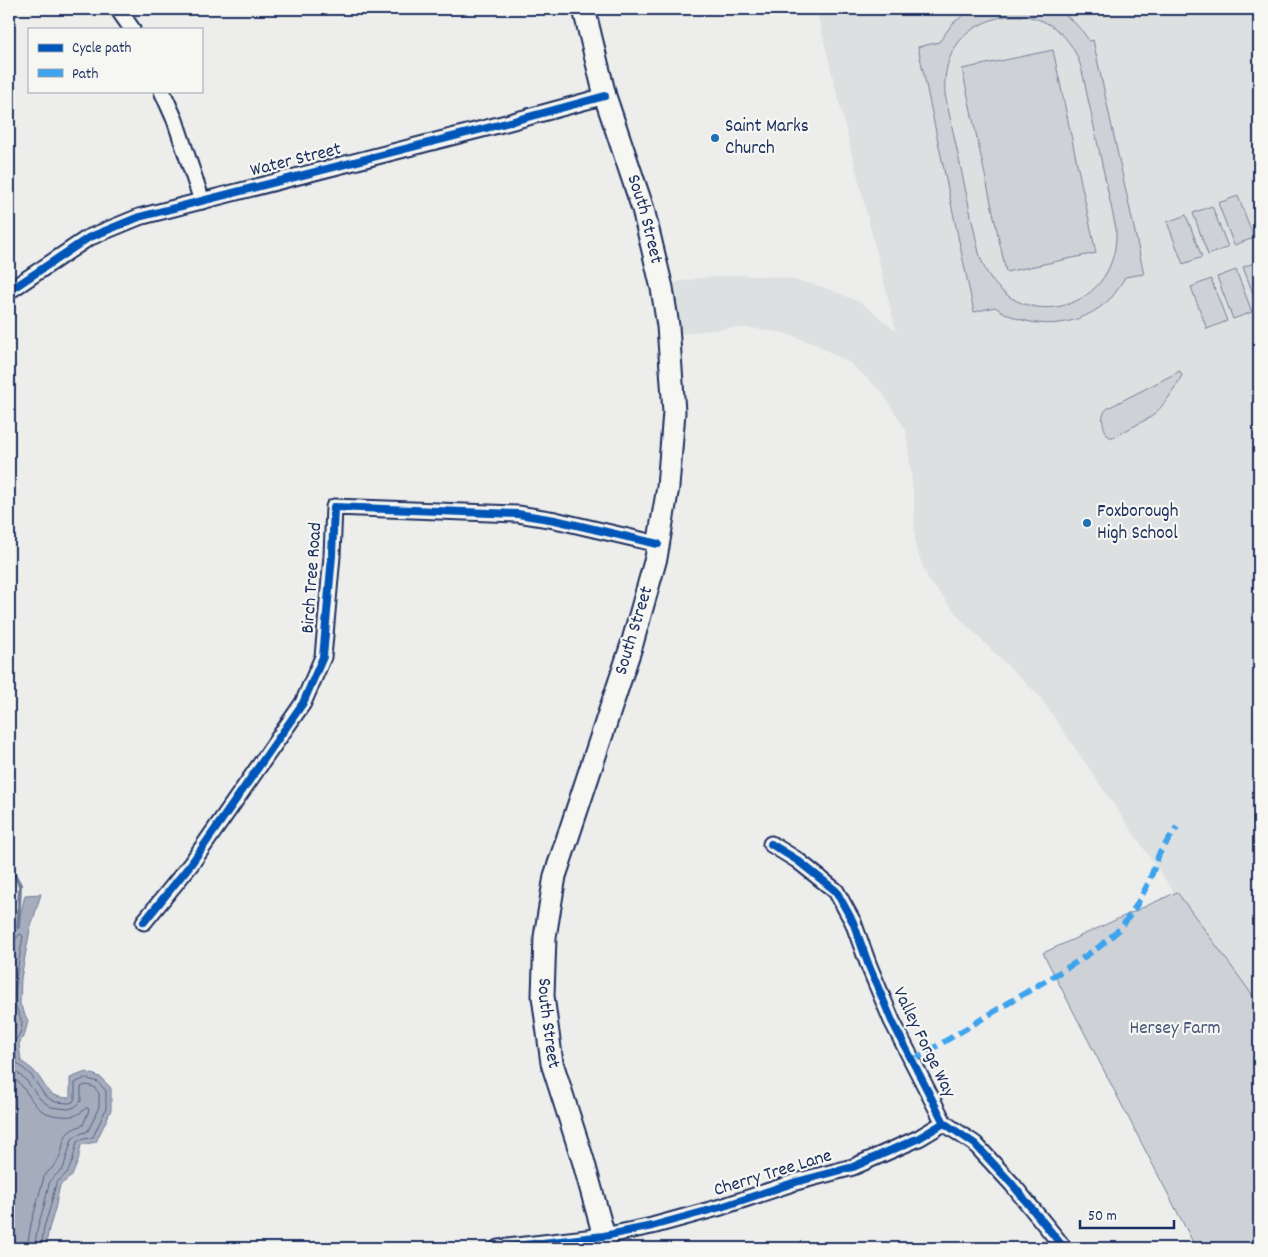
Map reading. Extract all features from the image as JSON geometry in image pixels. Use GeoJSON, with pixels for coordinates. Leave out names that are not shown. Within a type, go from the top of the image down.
{"type":"FeatureCollection","features":[{"type":"Feature","properties":{"kind":"main road","name":"South Street"},"geometry":{"type":"LineString","coordinates":[[584,9],[605,96],[643,209],[662,288],[667,319],[674,412],[668,487],[656,558],[632,644],[556,876],[544,937],[543,996],[552,1062],[583,1160],[605,1242]]}},
{"type":"Feature","properties":{"kind":"street"},"geometry":{"type":"LineString","coordinates":[[118,9],[131,28]]}},
{"type":"Feature","properties":{"kind":"street"},"geometry":{"type":"LineString","coordinates":[[162,92],[175,120],[202,201]]}},
{"type":"Feature","properties":{"kind":"street","name":"Water Street"},"geometry":{"type":"LineString","coordinates":[[9,291],[88,238],[139,217],[605,96]]}},
{"type":"Feature","properties":{"kind":"street","name":"Birch Tree Road"},"geometry":{"type":"LineString","coordinates":[[144,922],[190,864],[303,702],[323,656],[332,556],[334,507],[518,514],[556,520],[658,544]]}},
{"type":"Feature","properties":{"kind":"street","name":"Valley Forge Way"},"geometry":{"type":"LineString","coordinates":[[771,844],[797,860],[836,891],[853,922],[892,1021],[944,1123],[975,1144],[1012,1184],[1064,1248]]}},
{"type":"Feature","properties":{"kind":"street","name":"Cherry Tree Lane"},"geometry":{"type":"LineString","coordinates":[[498,1248],[605,1242],[796,1182],[853,1167],[919,1138],[944,1123]]}},
{"type":"Feature","properties":{"kind":"shaded area","name":"Foxborough High School"},"geometry":{"type":"Polygon","coordinates":[[[816,9],[1259,9],[1259,1012],[1229,973],[1040,697],[964,623],[928,579],[915,546],[914,501],[906,430],[881,391],[850,363],[815,344],[784,333],[750,328],[729,328],[679,334],[671,283],[699,278],[738,275],[781,277],[824,287],[862,303],[896,331],[816,9]]]}},
{"type":"Feature","properties":{"kind":"green space"},"geometry":{"type":"Polygon","coordinates":[[[972,9],[1056,9],[1066,15],[1089,41],[1093,40],[1144,274],[1125,277],[1112,297],[1100,308],[1086,316],[1071,321],[1040,323],[1009,315],[995,307],[974,312],[918,47],[939,42],[953,23],[972,9]],[[1006,16],[979,26],[959,42],[952,53],[948,65],[945,79],[945,94],[979,253],[992,280],[1011,298],[1034,306],[1058,307],[1081,299],[1100,283],[1112,259],[1116,229],[1082,71],[1071,45],[1059,31],[1043,21],[1024,16],[1006,16]]]}},
{"type":"Feature","properties":{"kind":"green space"},"geometry":{"type":"Polygon","coordinates":[[[1053,50],[1096,253],[1006,272],[962,69],[1053,50]]]}},
{"type":"Feature","properties":{"kind":"green space"},"geometry":{"type":"Polygon","coordinates":[[[1238,196],[1254,238],[1234,245],[1218,203],[1238,196]]]}},
{"type":"Feature","properties":{"kind":"green space"},"geometry":{"type":"Polygon","coordinates":[[[1212,206],[1228,247],[1208,255],[1193,213],[1212,206]]]}},
{"type":"Feature","properties":{"kind":"green space"},"geometry":{"type":"Polygon","coordinates":[[[1186,215],[1202,257],[1183,264],[1167,222],[1186,215]]]}},
{"type":"Feature","properties":{"kind":"green space"},"geometry":{"type":"Polygon","coordinates":[[[1259,261],[1259,309],[1243,267],[1259,261]]]}},
{"type":"Feature","properties":{"kind":"green space"},"geometry":{"type":"Polygon","coordinates":[[[1236,270],[1252,312],[1233,319],[1217,277],[1236,270]]]}},
{"type":"Feature","properties":{"kind":"green space"},"geometry":{"type":"Polygon","coordinates":[[[1211,279],[1227,321],[1207,329],[1191,287],[1211,279]]]}},
{"type":"Feature","properties":{"kind":"green space"},"geometry":{"type":"Polygon","coordinates":[[[1180,371],[1182,375],[1172,392],[1151,417],[1114,437],[1107,435],[1103,424],[1103,414],[1108,408],[1180,371]]]}},
{"type":"Feature","properties":{"kind":"green space","name":"Hersey Farm"},"geometry":{"type":"Polygon","coordinates":[[[1177,892],[1259,1004],[1259,1248],[1196,1248],[1043,953],[1177,892]]]}},
{"type":"Feature","properties":{"kind":"water"},"geometry":{"type":"Polygon","coordinates":[[[41,894],[30,930],[21,978],[20,1004],[28,1021],[25,1033],[19,1044],[21,1061],[34,1071],[48,1090],[55,1096],[70,1098],[70,1078],[86,1072],[100,1077],[111,1088],[111,1110],[96,1142],[81,1145],[78,1161],[72,1176],[60,1185],[45,1248],[9,1248],[9,940],[17,929],[25,895],[41,894]]]}},
{"type":"Feature","properties":{"kind":"waterway"},"geometry":{"type":"LineString","coordinates":[[9,865],[20,885],[18,927]]}},
{"type":"Feature","properties":{"kind":"marked path"},"geometry":{"type":"LineString","coordinates":[[912,1061],[1075,963],[1099,947],[1121,928],[1149,882],[1159,854],[1177,827]]}},
{"type":"Feature","properties":{"kind":"cycle path"},"geometry":{"type":"LineString","coordinates":[[9,291],[88,238],[139,217],[605,96]]}},
{"type":"Feature","properties":{"kind":"cycle path"},"geometry":{"type":"LineString","coordinates":[[144,922],[191,864],[303,703],[323,657],[332,556],[334,507],[518,514],[555,520],[658,544]]}},
{"type":"Feature","properties":{"kind":"cycle path"},"geometry":{"type":"LineString","coordinates":[[771,844],[797,860],[836,891],[853,922],[892,1021],[944,1123],[975,1144],[1012,1184],[1064,1248]]}},
{"type":"Feature","properties":{"kind":"cycle path"},"geometry":{"type":"LineString","coordinates":[[498,1248],[604,1236],[652,1226],[721,1207],[796,1182],[853,1167],[919,1138],[944,1123]]}},
{"type":"Feature","properties":{"kind":"place","name":"Saint Marks Church"},"geometry":{"type":"Point","coordinates":[715,138]}},
{"type":"Feature","properties":{"kind":"place","name":"Foxborough High School"},"geometry":{"type":"Point","coordinates":[1087,523]}}]}
